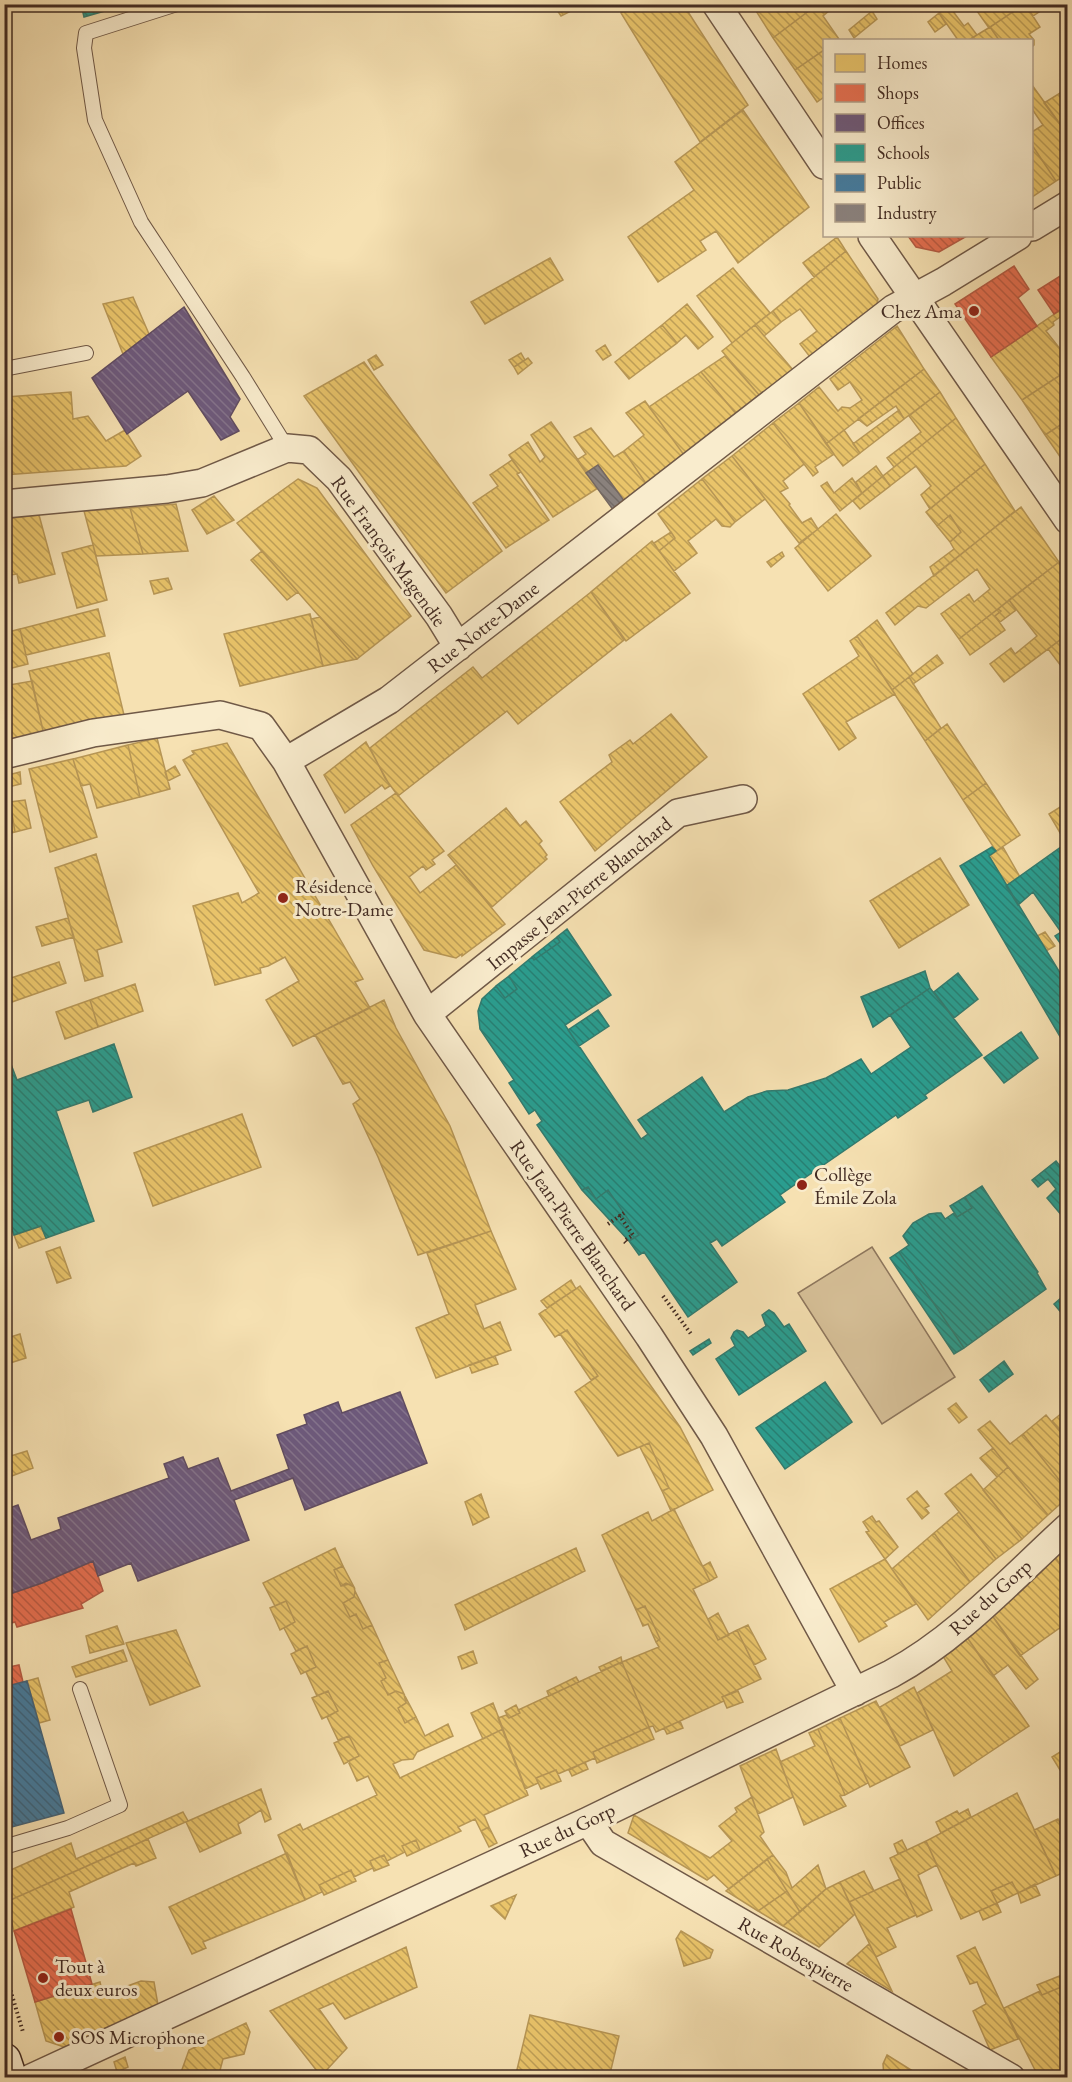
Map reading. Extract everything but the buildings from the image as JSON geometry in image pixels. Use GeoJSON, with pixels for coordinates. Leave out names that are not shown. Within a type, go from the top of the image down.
{"type":"FeatureCollection","features":[{"type":"Feature","properties":{"kind":"main road"},"geometry":{"type":"LineString","coordinates":[[4,2060],[26,2077]]}},
{"type":"Feature","properties":{"kind":"street"},"geometry":{"type":"LineString","coordinates":[[716,4],[823,162]]}},
{"type":"Feature","properties":{"kind":"street"},"geometry":{"type":"LineString","coordinates":[[1033,226],[1068,205]]}},
{"type":"Feature","properties":{"kind":"street"},"geometry":{"type":"LineString","coordinates":[[873,237],[1068,520]]}},
{"type":"Feature","properties":{"kind":"street","name":"Rue Notre-Dame"},"geometry":{"type":"LineString","coordinates":[[286,761],[389,700],[893,309],[943,282],[1016,237]]}},
{"type":"Feature","properties":{"kind":"street"},"geometry":{"type":"LineString","coordinates":[[4,504],[167,489],[202,483],[286,448]]}},
{"type":"Feature","properties":{"kind":"street","name":"Rue François Magendie"},"geometry":{"type":"LineString","coordinates":[[286,448],[309,450],[339,479],[439,616],[458,647]]}},
{"type":"Feature","properties":{"kind":"street"},"geometry":{"type":"LineString","coordinates":[[4,755],[93,733],[220,715],[261,726],[286,761]]}},
{"type":"Feature","properties":{"kind":"street","name":"Rue Jean-Pierre Blanchard"},"geometry":{"type":"LineString","coordinates":[[286,761],[427,1014],[650,1336],[714,1436],[855,1692]]}},
{"type":"Feature","properties":{"kind":"street","name":"Impasse Jean-Pierre Blanchard"},"geometry":{"type":"LineString","coordinates":[[427,1014],[678,813],[743,799]]}},
{"type":"Feature","properties":{"kind":"street","name":"Rue du Gorp"},"geometry":{"type":"LineString","coordinates":[[26,2077],[588,1821],[913,1663],[963,1623],[1068,1527]]}},
{"type":"Feature","properties":{"kind":"street","name":"Rue Robespierre"},"geometry":{"type":"LineString","coordinates":[[588,1821],[603,1843],[1011,2078]]}},
{"type":"Feature","properties":{"kind":"lane"},"geometry":{"type":"LineString","coordinates":[[177,4],[86,33],[84,48],[95,120],[141,222],[243,377],[286,448]]}},
{"type":"Feature","properties":{"kind":"lane"},"geometry":{"type":"LineString","coordinates":[[4,369],[86,353]]}},
{"type":"Feature","properties":{"kind":"lane"},"geometry":{"type":"LineString","coordinates":[[4,1847],[68,1828],[120,1805],[80,1689]]}},
{"type":"Feature","properties":{"kind":"path"},"geometry":{"type":"LineString","coordinates":[[614,1219],[621,1214],[633,1235],[624,1241],[631,1250]]}},
{"type":"Feature","properties":{"kind":"path"},"geometry":{"type":"LineString","coordinates":[[658,1288],[691,1334]]}},
{"type":"Feature","properties":{"kind":"path"},"geometry":{"type":"LineString","coordinates":[[4,1969],[26,2077]]}},
{"type":"Feature","properties":{"kind":"shaded area"},"geometry":{"type":"Polygon","coordinates":[[[872,1247],[955,1377],[882,1424],[798,1293],[872,1247]]]}},
{"type":"Feature","properties":{"kind":"place","name":"Chez Ama"},"geometry":{"type":"Point","coordinates":[974,311]}},
{"type":"Feature","properties":{"kind":"place","name":"Résidence Notre-Dame"},"geometry":{"type":"Point","coordinates":[283,898]}},
{"type":"Feature","properties":{"kind":"place","name":"Collège Émile Zola"},"geometry":{"type":"Point","coordinates":[802,1185]}},
{"type":"Feature","properties":{"kind":"place","name":"Tout à deux euros"},"geometry":{"type":"Point","coordinates":[43,1978]}},
{"type":"Feature","properties":{"kind":"place","name":"SOS Microphone"},"geometry":{"type":"Point","coordinates":[59,2037]}}]}
